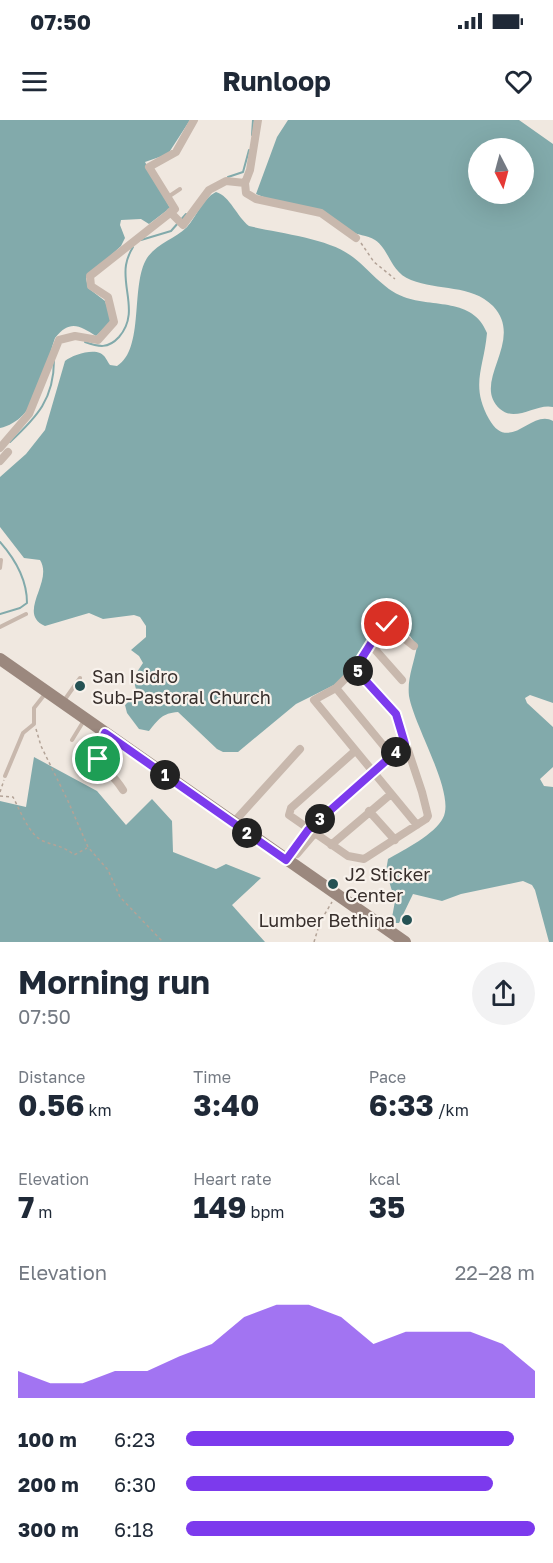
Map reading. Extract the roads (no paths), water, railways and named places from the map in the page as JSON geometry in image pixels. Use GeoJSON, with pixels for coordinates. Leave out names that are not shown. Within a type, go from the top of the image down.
{"type":"FeatureCollection","features":[{"type":"Feature","properties":{"kind":"main road"},"geometry":{"type":"LineString","coordinates":[[0,658],[405,942]]}},
{"type":"Feature","properties":{"kind":"street"},"geometry":{"type":"LineString","coordinates":[[0,461],[4,450],[29,414],[59,340],[75,336],[98,340],[114,322],[108,297],[91,286],[90,276],[175,209],[150,167],[176,152],[194,120]]}},
{"type":"Feature","properties":{"kind":"street"},"geometry":{"type":"LineString","coordinates":[[258,120],[250,170],[245,183],[246,193],[256,199],[321,213],[356,238]]}},
{"type":"Feature","properties":{"kind":"street"},"geometry":{"type":"LineString","coordinates":[[170,213],[180,223],[209,190],[226,181],[245,183]]}},
{"type":"Feature","properties":{"kind":"street"},"geometry":{"type":"LineString","coordinates":[[414,646],[384,623],[355,669],[336,688],[314,700],[417,825]]}},
{"type":"Feature","properties":{"kind":"street"},"geometry":{"type":"LineString","coordinates":[[371,645],[402,680]]}},
{"type":"Feature","properties":{"kind":"street"},"geometry":{"type":"LineString","coordinates":[[355,669],[396,714],[428,816],[364,859],[348,856],[291,818],[291,808],[355,751]]}},
{"type":"Feature","properties":{"kind":"street"},"geometry":{"type":"LineString","coordinates":[[336,688],[392,756]]}},
{"type":"Feature","properties":{"kind":"street"},"geometry":{"type":"LineString","coordinates":[[105,733],[97,750],[98,759],[123,790]]}},
{"type":"Feature","properties":{"kind":"street"},"geometry":{"type":"LineString","coordinates":[[289,861],[311,832],[405,744]]}},
{"type":"Feature","properties":{"kind":"street"},"geometry":{"type":"LineString","coordinates":[[233,823],[300,749]]}},
{"type":"Feature","properties":{"kind":"street"},"geometry":{"type":"LineString","coordinates":[[331,845],[391,794]]}},
{"type":"Feature","properties":{"kind":"street"},"geometry":{"type":"LineString","coordinates":[[369,811],[395,840]]}},
{"type":"Feature","properties":{"kind":"lane"},"geometry":{"type":"LineString","coordinates":[[167,197],[180,189]]}},
{"type":"Feature","properties":{"kind":"lane"},"geometry":{"type":"LineString","coordinates":[[0,568],[1,560]]}},
{"type":"Feature","properties":{"kind":"lane"},"geometry":{"type":"LineString","coordinates":[[0,627],[26,614]]}},
{"type":"Feature","properties":{"kind":"lane"},"geometry":{"type":"LineString","coordinates":[[63,703],[80,678]]}},
{"type":"Feature","properties":{"kind":"lane"},"geometry":{"type":"LineString","coordinates":[[5,776],[23,733],[34,724],[34,708],[47,692]]}},
{"type":"Feature","properties":{"kind":"lane"},"geometry":{"type":"LineString","coordinates":[[72,740],[85,718]]}},
{"type":"Feature","properties":{"kind":"water"},"geometry":{"type":"Polygon","coordinates":[[[0,120],[190,120],[168,154],[145,162],[170,208],[149,224],[141,219],[121,220],[120,225],[125,238],[121,246],[86,278],[88,288],[105,301],[112,321],[96,336],[75,326],[65,328],[60,332],[55,338],[38,392],[31,404],[13,423],[0,428],[0,120]]]}},
{"type":"Feature","properties":{"kind":"water"},"geometry":{"type":"Polygon","coordinates":[[[288,120],[519,120],[553,144],[553,407],[513,414],[506,413],[492,398],[493,374],[504,333],[502,319],[493,306],[484,299],[465,291],[411,280],[399,272],[375,240],[349,231],[322,214],[256,194],[277,137],[288,120]]]}},
{"type":"Feature","properties":{"kind":"water"},"geometry":{"type":"Polygon","coordinates":[[[216,192],[229,202],[249,226],[329,244],[350,255],[382,284],[404,297],[451,306],[472,314],[481,322],[487,333],[479,386],[483,407],[489,419],[497,429],[504,433],[521,429],[537,420],[553,421],[553,703],[530,695],[525,698],[527,703],[553,727],[553,767],[540,779],[544,786],[553,787],[553,942],[549,942],[535,890],[532,885],[523,881],[461,894],[442,901],[413,894],[399,923],[391,923],[395,901],[386,871],[388,859],[433,830],[443,818],[445,807],[439,777],[409,696],[410,677],[417,646],[410,636],[388,618],[380,621],[343,678],[296,704],[238,752],[223,752],[217,749],[178,712],[164,716],[149,731],[139,729],[127,713],[125,705],[137,693],[133,678],[143,663],[139,656],[131,650],[146,637],[146,626],[140,617],[134,615],[103,619],[89,613],[45,626],[37,620],[34,605],[43,578],[43,569],[40,560],[24,558],[0,527],[0,477],[26,454],[45,430],[65,361],[82,353],[92,352],[103,355],[110,365],[117,366],[126,358],[134,331],[139,284],[147,258],[187,227],[203,203],[216,192]]]}},
{"type":"Feature","properties":{"kind":"water"},"geometry":{"type":"Polygon","coordinates":[[[34,757],[97,791],[126,825],[152,799],[172,821],[173,852],[216,869],[226,864],[261,878],[232,905],[265,942],[0,942],[0,801],[26,807],[34,757]]]}},
{"type":"Feature","properties":{"kind":"waterway"},"geometry":{"type":"LineString","coordinates":[[252,135],[253,120]]}},
{"type":"Feature","properties":{"kind":"waterway"},"geometry":{"type":"LineString","coordinates":[[228,177],[243,172],[249,150]]}},
{"type":"Feature","properties":{"kind":"waterway"},"geometry":{"type":"LineString","coordinates":[[141,240],[171,231],[186,214]]}},
{"type":"Feature","properties":{"kind":"waterway"},"geometry":{"type":"LineString","coordinates":[[85,342],[99,346],[111,344],[125,328],[129,310],[125,274],[133,247]]}},
{"type":"Feature","properties":{"kind":"waterway"},"geometry":{"type":"LineString","coordinates":[[10,442],[42,406],[51,386],[54,360]]}},
{"type":"Feature","properties":{"kind":"waterway"},"geometry":{"type":"LineString","coordinates":[[0,542],[19,571],[25,587],[27,603],[20,608],[0,614]]}},
{"type":"Feature","properties":{"kind":"place","name":"San Isidro Sub-Pastoral Church"},"geometry":{"type":"Point","coordinates":[80,686]}},
{"type":"Feature","properties":{"kind":"place","name":"J2 Sticker Center"},"geometry":{"type":"Point","coordinates":[333,884]}},
{"type":"Feature","properties":{"kind":"place","name":"Lumber Bethina"},"geometry":{"type":"Point","coordinates":[407,920]}}]}
